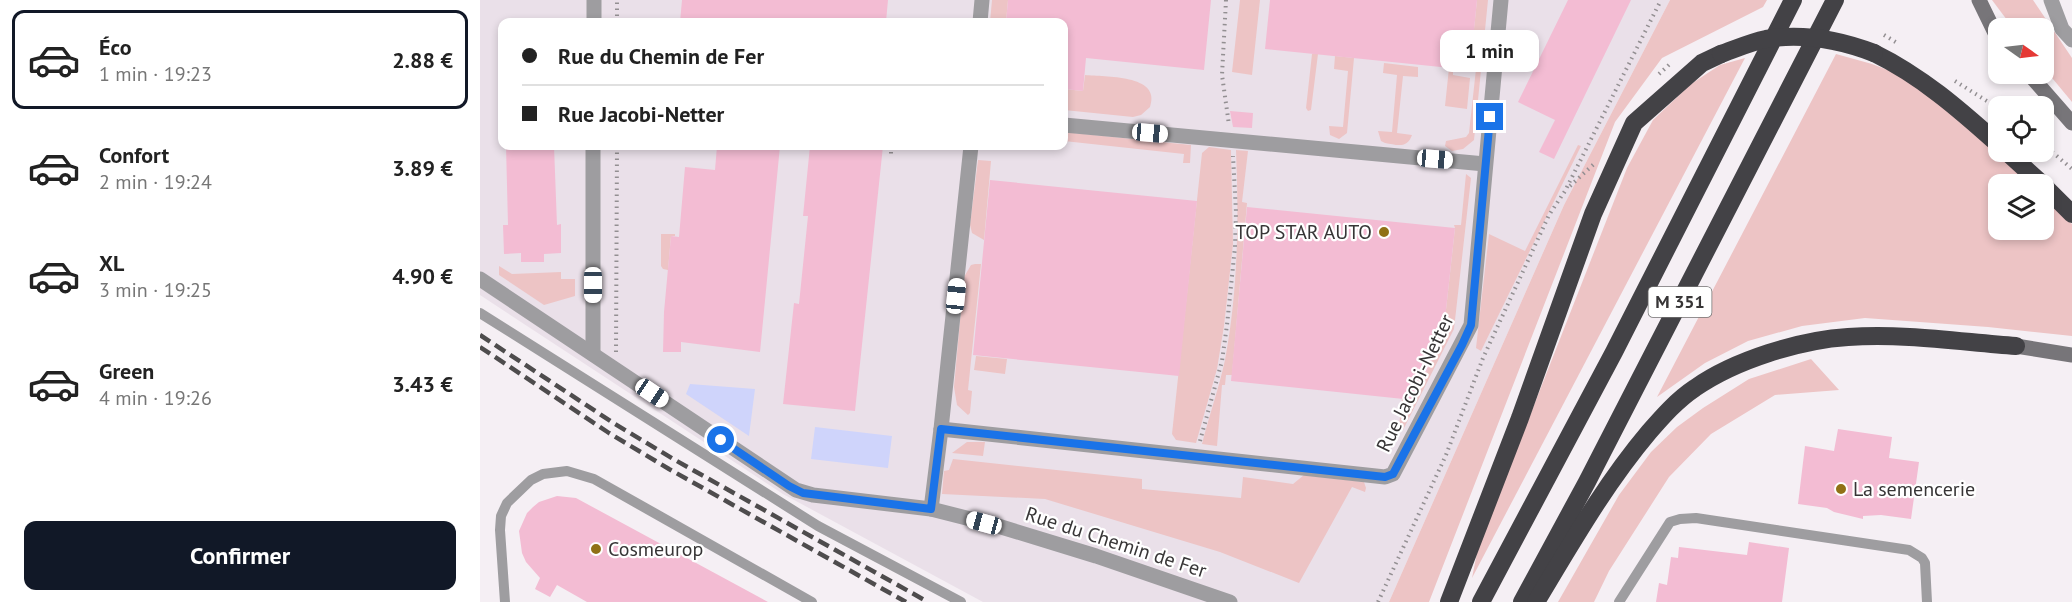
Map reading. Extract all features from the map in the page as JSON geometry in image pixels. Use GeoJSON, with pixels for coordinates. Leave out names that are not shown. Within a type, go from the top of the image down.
{"type":"FeatureCollection","features":[{"type":"Feature","properties":{"kind":"highway","name":"M 351"},"geometry":{"type":"LineString","coordinates":[[1481,602],[1614,352],[1793,0]]}},
{"type":"Feature","properties":{"kind":"highway","name":"M 351"},"geometry":{"type":"LineString","coordinates":[[1522,602],[1835,0]]}},
{"type":"Feature","properties":{"kind":"highway"},"geometry":{"type":"LineString","coordinates":[[1449,602],[1520,418],[1593,214],[1634,123],[1702,63],[1721,54],[1764,40],[1785,37],[1818,39],[1856,46],[1902,67],[1947,98],[1988,135]]}},
{"type":"Feature","properties":{"kind":"highway"},"geometry":{"type":"LineString","coordinates":[[2018,162],[2031,174]]}},
{"type":"Feature","properties":{"kind":"highway"},"geometry":{"type":"LineString","coordinates":[[2054,196],[2072,214]]}},
{"type":"Feature","properties":{"kind":"highway"},"geometry":{"type":"LineString","coordinates":[[1536,602],[1607,488],[1637,446],[1668,411],[1694,388],[1721,372],[1752,357],[1846,337],[1888,335],[2016,346]]}},
{"type":"Feature","properties":{"kind":"street"},"geometry":{"type":"LineString","coordinates":[[594,0],[594,18]]}},
{"type":"Feature","properties":{"kind":"street"},"geometry":{"type":"LineString","coordinates":[[980,18],[982,0]]}},
{"type":"Feature","properties":{"kind":"street","name":"Rue Jacobi-Netter"},"geometry":{"type":"LineString","coordinates":[[941,429],[1385,477],[1393,474],[1471,325],[1501,0]]}},
{"type":"Feature","properties":{"kind":"street"},"geometry":{"type":"LineString","coordinates":[[1979,0],[1988,18]]}},
{"type":"Feature","properties":{"kind":"street"},"geometry":{"type":"LineString","coordinates":[[2051,0],[2062,29],[2072,40]]}},
{"type":"Feature","properties":{"kind":"street"},"geometry":{"type":"LineString","coordinates":[[2037,84],[2072,123]]}},
{"type":"Feature","properties":{"kind":"street"},"geometry":{"type":"LineString","coordinates":[[1068,125],[1485,164]]}},
{"type":"Feature","properties":{"kind":"street"},"geometry":{"type":"LineString","coordinates":[[593,150],[593,354]]}},
{"type":"Feature","properties":{"kind":"street"},"geometry":{"type":"LineString","coordinates":[[931,509],[971,150]]}},
{"type":"Feature","properties":{"kind":"street","name":"Rue du Chemin de Fer"},"geometry":{"type":"LineString","coordinates":[[480,279],[796,490],[813,495],[931,509],[998,526],[1096,556],[1230,602]]}},
{"type":"Feature","properties":{"kind":"street"},"geometry":{"type":"LineString","coordinates":[[2016,346],[2072,355]]}},
{"type":"Feature","properties":{"kind":"lane"},"geometry":{"type":"LineString","coordinates":[[480,313],[818,526],[961,602]]}},
{"type":"Feature","properties":{"kind":"lane"},"geometry":{"type":"LineString","coordinates":[[505,602],[500,530],[501,516],[507,502],[531,480],[543,474],[567,471],[594,479],[812,602]]}},
{"type":"Feature","properties":{"kind":"lane"},"geometry":{"type":"LineString","coordinates":[[1619,602],[1670,522],[1696,518],[1909,550],[1922,558],[1925,563],[1927,602]]}},
{"type":"Feature","properties":{"kind":"path"},"geometry":{"type":"LineString","coordinates":[[617,0],[617,18]]}},
{"type":"Feature","properties":{"kind":"path"},"geometry":{"type":"LineString","coordinates":[[1196,456],[1222,361],[1236,247],[1232,141],[1223,91],[1222,57],[1226,0]]}},
{"type":"Feature","properties":{"kind":"path"},"geometry":{"type":"LineString","coordinates":[[1378,602],[1446,455],[1483,358],[1549,215],[1565,191],[1661,0]]}},
{"type":"Feature","properties":{"kind":"path"},"geometry":{"type":"LineString","coordinates":[[616,370],[617,150]]}},
{"type":"Feature","properties":{"kind":"path"},"geometry":{"type":"LineString","coordinates":[[891,150],[891,156]]}},
{"type":"Feature","properties":{"kind":"path"},"geometry":{"type":"LineString","coordinates":[[2054,153],[2072,169]]}},
{"type":"Feature","properties":{"kind":"shaded area"},"geometry":{"type":"Polygon","coordinates":[[[480,0],[1670,0],[1564,205],[1389,602],[983,602],[783,494],[480,295],[480,0]]]}},
{"type":"Feature","properties":{"kind":"shaded area"},"geometry":{"type":"Polygon","coordinates":[[[992,0],[1008,0],[1006,18],[990,18],[992,0]]]}},
{"type":"Feature","properties":{"kind":"shaded area"},"geometry":{"type":"Polygon","coordinates":[[[1240,0],[1260,0],[1252,75],[1232,72],[1240,0]]]}},
{"type":"Feature","properties":{"kind":"shaded area"},"geometry":{"type":"Polygon","coordinates":[[[1477,0],[1488,0],[1474,140],[1463,149],[1452,151],[1445,146],[1446,141],[1466,137],[1469,133],[1476,69],[1470,68],[1477,0]]]}},
{"type":"Feature","properties":{"kind":"shaded area"},"geometry":{"type":"Polygon","coordinates":[[[1670,0],[1767,0],[1763,7],[1662,58],[1615,122],[1429,602],[1389,602],[1564,205],[1670,0]]]}},
{"type":"Feature","properties":{"kind":"shaded area"},"geometry":{"type":"Polygon","coordinates":[[[1992,0],[2033,0],[2045,18],[2006,18],[1992,0]]]}},
{"type":"Feature","properties":{"kind":"shaded area"},"geometry":{"type":"Polygon","coordinates":[[[2054,31],[2072,58],[2072,102],[2054,80],[2054,31]]]}},
{"type":"Feature","properties":{"kind":"shaded area"},"geometry":{"type":"Polygon","coordinates":[[[1312,54],[1318,54],[1311,110],[1308,111],[1306,108],[1312,54]]]}},
{"type":"Feature","properties":{"kind":"shaded area"},"geometry":{"type":"Polygon","coordinates":[[[1836,54],[1906,77],[1942,102],[1988,144],[1988,162],[2008,162],[2021,174],[1988,174],[1988,240],[2054,240],[2054,207],[2072,224],[2072,336],[1865,318],[1802,326],[1748,341],[1705,363],[1657,397],[1836,54]]]}},
{"type":"Feature","properties":{"kind":"shaded area"},"geometry":{"type":"Polygon","coordinates":[[[1335,56],[1354,58],[1347,133],[1339,139],[1330,135],[1329,126],[1343,127],[1348,71],[1334,69],[1335,56]]]}},
{"type":"Feature","properties":{"kind":"shaded area"},"geometry":{"type":"Polygon","coordinates":[[[1745,58],[1472,578],[1478,548],[1627,168],[1653,120],[1691,84],[1720,65],[1745,58]]]}},
{"type":"Feature","properties":{"kind":"shaded area"},"geometry":{"type":"Polygon","coordinates":[[[1384,63],[1418,67],[1418,77],[1403,76],[1397,133],[1412,135],[1407,142],[1401,145],[1381,141],[1378,131],[1392,132],[1397,75],[1383,73],[1384,63]]]}},
{"type":"Feature","properties":{"kind":"shaded area"},"geometry":{"type":"Polygon","coordinates":[[[1449,68],[1453,69],[1453,75],[1470,78],[1467,109],[1445,106],[1449,68]]]}},
{"type":"Feature","properties":{"kind":"shaded area"},"geometry":{"type":"Polygon","coordinates":[[[1085,75],[1129,79],[1148,88],[1151,96],[1150,107],[1141,115],[1133,117],[1068,110],[1068,89],[1083,91],[1085,75]]]}},
{"type":"Feature","properties":{"kind":"shaded area"},"geometry":{"type":"Polygon","coordinates":[[[1068,132],[1191,145],[1190,163],[1183,163],[1184,154],[1068,141],[1068,132]]]}},
{"type":"Feature","properties":{"kind":"shaded area"},"geometry":{"type":"Polygon","coordinates":[[[1578,145],[1581,146],[1481,351],[1476,348],[1489,234],[1525,251],[1578,145]]]}},
{"type":"Feature","properties":{"kind":"shaded area"},"geometry":{"type":"Polygon","coordinates":[[[1209,147],[1231,150],[1233,244],[1217,369],[1196,443],[1176,440],[1172,434],[1202,153],[1209,147]]]}},
{"type":"Feature","properties":{"kind":"shaded area"},"geometry":{"type":"Polygon","coordinates":[[[1236,150],[1248,151],[1242,202],[1247,203],[1232,375],[1226,375],[1225,385],[1222,385],[1217,446],[1202,444],[1225,360],[1233,308],[1237,229],[1236,150]]]}},
{"type":"Feature","properties":{"kind":"shaded area"},"geometry":{"type":"Polygon","coordinates":[[[978,160],[991,161],[984,240],[972,233],[970,225],[978,160]]]}},
{"type":"Feature","properties":{"kind":"shaded area"},"geometry":{"type":"Polygon","coordinates":[[[1466,174],[1471,178],[1454,329],[1403,430],[1399,426],[1402,399],[1413,400],[1443,337],[1454,225],[1461,225],[1466,174]]]}},
{"type":"Feature","properties":{"kind":"shaded area"},"geometry":{"type":"Polygon","coordinates":[[[661,234],[675,234],[671,236],[668,270],[661,266],[661,234]]]}},
{"type":"Feature","properties":{"kind":"shaded area"},"geometry":{"type":"Polygon","coordinates":[[[981,264],[968,390],[972,391],[968,415],[957,405],[954,387],[964,277],[971,265],[981,264]]]}},
{"type":"Feature","properties":{"kind":"shaded area"},"geometry":{"type":"Polygon","coordinates":[[[499,266],[512,274],[561,272],[561,279],[575,279],[575,296],[544,305],[499,275],[499,266]]]}},
{"type":"Feature","properties":{"kind":"shaded area"},"geometry":{"type":"Polygon","coordinates":[[[976,356],[1007,359],[1005,374],[974,370],[976,356]]]}},
{"type":"Feature","properties":{"kind":"shaded area"},"geometry":{"type":"Polygon","coordinates":[[[1811,359],[1839,390],[1775,395],[1711,434],[1669,477],[1609,571],[1594,602],[1558,602],[1619,495],[1651,452],[1677,427],[1749,379],[1811,359]]]}},
{"type":"Feature","properties":{"kind":"shaded area"},"geometry":{"type":"Polygon","coordinates":[[[967,442],[985,442],[983,456],[952,453],[967,442]]]}},
{"type":"Feature","properties":{"kind":"shaded area"},"geometry":{"type":"Polygon","coordinates":[[[953,459],[1142,479],[1142,489],[1241,498],[1243,477],[1293,484],[1304,475],[1364,482],[1366,488],[1365,492],[1352,487],[1299,583],[1220,552],[1045,499],[942,494],[944,471],[949,470],[953,459]]]}},
{"type":"Feature","properties":{"kind":"water"},"geometry":{"type":"Polygon","coordinates":[[[690,384],[755,389],[749,436],[686,394],[690,384]]]}},
{"type":"Feature","properties":{"kind":"water"},"geometry":{"type":"Polygon","coordinates":[[[815,427],[892,436],[888,468],[811,459],[815,427]]]}},
{"type":"Feature","properties":{"kind":"building"},"geometry":{"type":"Polygon","coordinates":[[[682,0],[888,0],[886,18],[680,18],[682,0]]]}},
{"type":"Feature","properties":{"kind":"building"},"geometry":{"type":"Polygon","coordinates":[[[1008,0],[1211,0],[1204,70],[1086,58],[1083,91],[1068,89],[1068,18],[1006,18],[1008,0]]]}},
{"type":"Feature","properties":{"kind":"building"},"geometry":{"type":"Polygon","coordinates":[[[1270,0],[1477,0],[1470,70],[1265,49],[1270,0]]]}},
{"type":"Feature","properties":{"kind":"building"},"geometry":{"type":"Polygon","coordinates":[[[1568,0],[1631,0],[1554,159],[1539,152],[1555,120],[1518,102],[1568,0]]]}},
{"type":"Feature","properties":{"kind":"building"},"geometry":{"type":"Polygon","coordinates":[[[1230,111],[1253,113],[1252,128],[1233,127],[1230,111]]]}},
{"type":"Feature","properties":{"kind":"building"},"geometry":{"type":"Polygon","coordinates":[[[506,150],[554,150],[557,225],[561,224],[561,253],[544,254],[544,262],[521,262],[521,253],[504,254],[503,225],[508,225],[506,150]]]}},
{"type":"Feature","properties":{"kind":"building"},"geometry":{"type":"Polygon","coordinates":[[[717,150],[780,150],[760,352],[681,342],[681,352],[663,352],[671,236],[679,237],[685,167],[715,170],[717,150]]]}},
{"type":"Feature","properties":{"kind":"building"},"geometry":{"type":"Polygon","coordinates":[[[810,150],[883,150],[855,411],[783,404],[794,303],[799,304],[808,216],[803,216],[810,150]]]}},
{"type":"Feature","properties":{"kind":"building"},"geometry":{"type":"Polygon","coordinates":[[[990,180],[1197,201],[1179,376],[973,355],[990,180]]]}},
{"type":"Feature","properties":{"kind":"building"},"geometry":{"type":"Polygon","coordinates":[[[1247,207],[1455,228],[1443,337],[1413,400],[1231,381],[1247,207]]]}},
{"type":"Feature","properties":{"kind":"building"},"geometry":{"type":"Polygon","coordinates":[[[1838,429],[1892,437],[1889,458],[1919,462],[1911,519],[1881,515],[1863,516],[1863,519],[1827,508],[1798,504],[1805,446],[1834,451],[1838,429]]]}},
{"type":"Feature","properties":{"kind":"building","name":"Cosmeurop"},"geometry":{"type":"Polygon","coordinates":[[[557,496],[576,498],[768,602],[587,602],[557,585],[550,597],[535,589],[540,578],[526,562],[522,553],[519,531],[527,513],[533,507],[539,502],[557,496]]]}},
{"type":"Feature","properties":{"kind":"building"},"geometry":{"type":"Polygon","coordinates":[[[1749,542],[1789,548],[1782,602],[1656,602],[1659,583],[1667,585],[1671,557],[1678,558],[1679,547],[1747,555],[1749,542]]]}},
{"type":"Feature","properties":{"kind":"railway"},"geometry":{"type":"LineString","coordinates":[[480,335],[615,424],[675,460],[928,602]]}},
{"type":"Feature","properties":{"kind":"railway"},"geometry":{"type":"LineString","coordinates":[[480,347],[609,433],[669,469],[906,602]]}},
{"type":"Feature","properties":{"kind":"place","name":"TOP STAR AUTO"},"geometry":{"type":"Point","coordinates":[1384,232]}},
{"type":"Feature","properties":{"kind":"place","name":"La semencerie"},"geometry":{"type":"Point","coordinates":[1841,489]}},
{"type":"Feature","properties":{"kind":"place","name":"Cosmeurop"},"geometry":{"type":"Point","coordinates":[596,549]}},
{"type":"Feature","properties":{"kind":"route"},"geometry":{"type":"LineString","coordinates":[[721,440],[803,493],[931,509],[941,429],[1385,477],[1393,474],[1471,325],[1490,117]]}}]}
